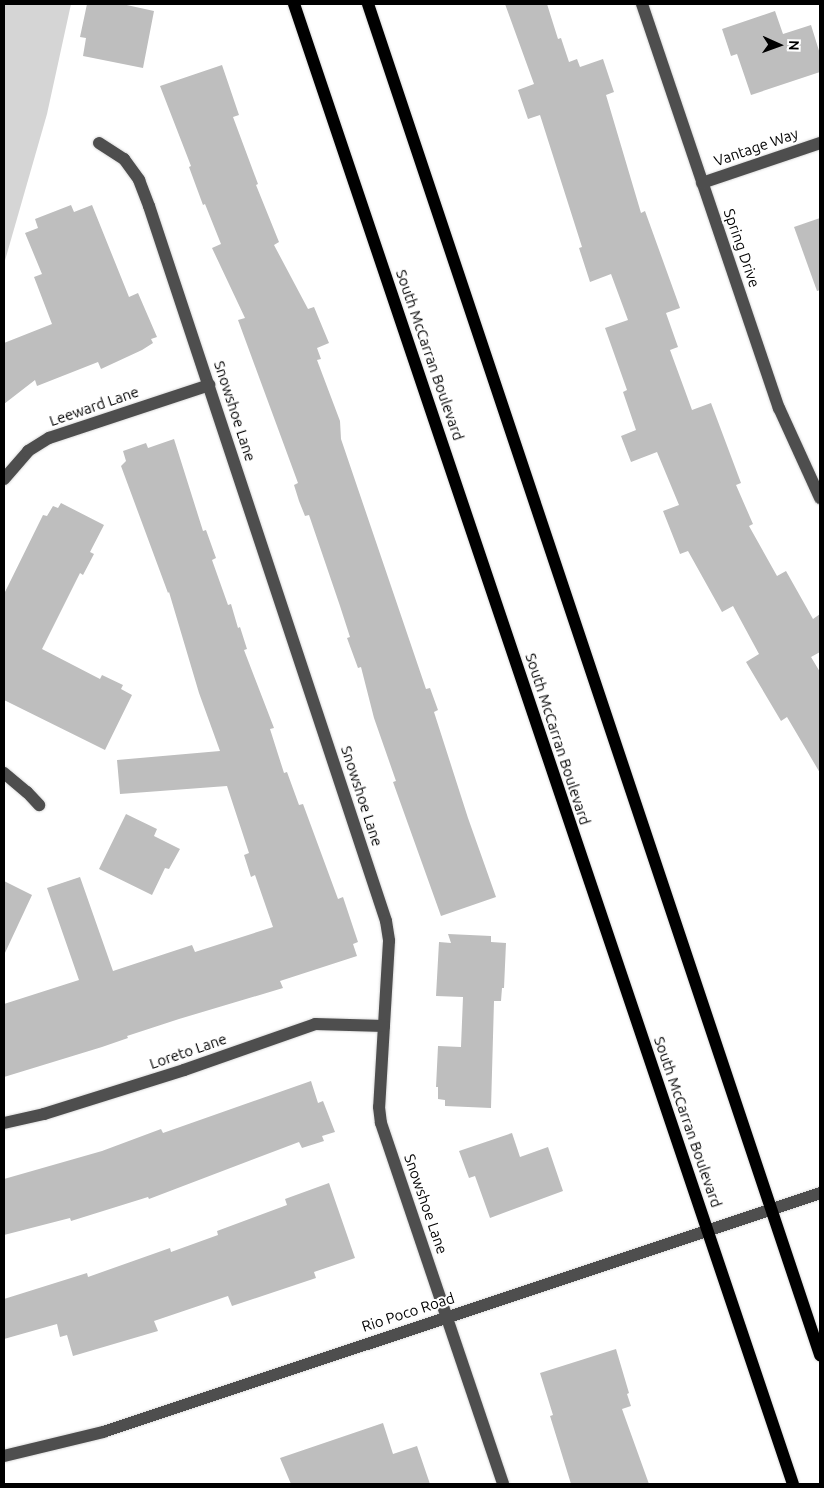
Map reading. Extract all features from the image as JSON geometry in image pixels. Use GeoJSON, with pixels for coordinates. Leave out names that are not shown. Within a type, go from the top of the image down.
{"type":"FeatureCollection","features":[{"type":"Feature","properties":{"kind":"main road","name":"South McCarran Boulevard"},"geometry":{"type":"LineString","coordinates":[[294,4],[793,1484]]}},
{"type":"Feature","properties":{"kind":"main road"},"geometry":{"type":"LineString","coordinates":[[368,4],[820,1355]]}},
{"type":"Feature","properties":{"kind":"street","name":"Spring Drive"},"geometry":{"type":"LineString","coordinates":[[642,4],[779,408],[820,498]]}},
{"type":"Feature","properties":{"kind":"street","name":"Vantage Way"},"geometry":{"type":"LineString","coordinates":[[702,183],[820,142]]}},
{"type":"Feature","properties":{"kind":"street","name":"Snowshoe Lane"},"geometry":{"type":"LineString","coordinates":[[99,143],[124,159],[139,180],[209,384],[386,921],[388,941],[379,1107],[381,1123],[448,1316],[503,1484]]}},
{"type":"Feature","properties":{"kind":"street","name":"Leeward Lane"},"geometry":{"type":"LineString","coordinates":[[4,479],[28,451],[48,438],[209,384]]}},
{"type":"Feature","properties":{"kind":"street"},"geometry":{"type":"LineString","coordinates":[[4,773],[39,805]]}},
{"type":"Feature","properties":{"kind":"street","name":"Loreto Lane"},"geometry":{"type":"LineString","coordinates":[[4,1123],[44,1114],[184,1070],[315,1024],[384,1026]]}},
{"type":"Feature","properties":{"kind":"street","name":"Rio Poco Road"},"geometry":{"type":"LineString","coordinates":[[4,1456],[103,1432],[820,1194]]}},
{"type":"Feature","properties":{"kind":"shaded area"},"geometry":{"type":"Polygon","coordinates":[[[4,4],[71,4],[47,114],[4,264],[4,4]]]}},
{"type":"Feature","properties":{"kind":"building"},"geometry":{"type":"Polygon","coordinates":[[[87,4],[122,4],[154,11],[143,68],[83,56],[86,38],[80,37],[87,4]]]}},
{"type":"Feature","properties":{"kind":"building"},"geometry":{"type":"Polygon","coordinates":[[[505,4],[547,4],[558,39],[561,38],[569,62],[577,59],[580,67],[603,59],[614,92],[606,95],[641,213],[645,211],[680,308],[666,313],[678,347],[670,350],[692,410],[711,403],[741,483],[736,485],[753,524],[749,526],[777,576],[786,571],[813,619],[820,614],[820,652],[811,657],[820,672],[820,773],[787,717],[781,721],[746,662],[759,654],[733,606],[722,612],[688,551],[680,554],[663,511],[679,505],[657,452],[631,462],[621,436],[636,430],[623,392],[627,390],[605,328],[628,320],[611,274],[590,282],[579,248],[582,247],[540,115],[528,119],[518,90],[534,84],[505,4]]]}},
{"type":"Feature","properties":{"kind":"building"},"geometry":{"type":"Polygon","coordinates":[[[775,11],[783,34],[811,25],[820,54],[820,72],[751,95],[737,54],[731,56],[722,29],[775,11]]]}},
{"type":"Feature","properties":{"kind":"building"},"geometry":{"type":"Polygon","coordinates":[[[222,65],[239,115],[233,117],[258,184],[256,185],[279,242],[274,245],[308,309],[314,307],[329,343],[317,348],[321,359],[317,360],[340,421],[341,439],[426,689],[430,688],[438,710],[434,712],[496,897],[441,916],[393,782],[396,781],[374,718],[361,667],[358,668],[347,638],[350,637],[309,515],[305,516],[299,501],[294,485],[298,483],[238,320],[245,318],[212,248],[221,244],[205,204],[203,205],[189,167],[191,166],[160,86],[222,65]]]}},
{"type":"Feature","properties":{"kind":"building"},"geometry":{"type":"Polygon","coordinates":[[[71,205],[74,212],[92,205],[129,297],[138,293],[157,337],[151,339],[153,343],[142,350],[101,369],[98,362],[37,386],[35,380],[4,404],[4,343],[52,324],[34,277],[42,274],[25,233],[38,228],[35,219],[71,205]]]}},
{"type":"Feature","properties":{"kind":"building"},"geometry":{"type":"Polygon","coordinates":[[[820,218],[820,290],[817,291],[794,227],[820,218]]]}},
{"type":"Feature","properties":{"kind":"building"},"geometry":{"type":"Polygon","coordinates":[[[174,439],[203,531],[206,530],[216,558],[212,560],[228,605],[231,604],[238,628],[240,627],[247,649],[244,650],[274,728],[270,729],[284,773],[287,772],[299,805],[303,804],[338,899],[343,897],[358,942],[353,944],[357,956],[280,981],[283,988],[179,1019],[127,1036],[128,1038],[102,1047],[4,1077],[4,1004],[79,980],[47,888],[80,877],[113,971],[192,945],[195,952],[273,927],[255,875],[251,877],[244,855],[249,853],[227,786],[120,794],[117,760],[220,751],[199,693],[169,592],[121,466],[126,461],[123,451],[146,443],[148,448],[174,439]]]}},
{"type":"Feature","properties":{"kind":"building"},"geometry":{"type":"Polygon","coordinates":[[[61,503],[104,525],[90,552],[94,554],[83,575],[80,573],[42,649],[100,679],[102,675],[123,685],[121,689],[132,695],[105,750],[4,700],[4,594],[43,515],[47,516],[53,506],[58,508],[61,503]]]}},
{"type":"Feature","properties":{"kind":"building"},"geometry":{"type":"Polygon","coordinates":[[[126,814],[157,829],[154,836],[180,849],[169,869],[165,868],[152,895],[99,869],[126,814]]]}},
{"type":"Feature","properties":{"kind":"building"},"geometry":{"type":"Polygon","coordinates":[[[4,881],[32,895],[4,955],[4,881]]]}},
{"type":"Feature","properties":{"kind":"building"},"geometry":{"type":"Polygon","coordinates":[[[448,934],[491,936],[491,942],[506,943],[504,988],[502,988],[501,1001],[494,1001],[491,1108],[445,1106],[445,1100],[438,1099],[438,1087],[436,1087],[438,1046],[461,1047],[463,997],[436,996],[439,942],[451,943],[448,934]]]}},
{"type":"Feature","properties":{"kind":"building"},"geometry":{"type":"Polygon","coordinates":[[[311,1081],[318,1103],[323,1101],[335,1132],[322,1136],[324,1141],[302,1148],[299,1142],[149,1199],[148,1197],[71,1221],[70,1218],[4,1235],[4,1179],[102,1151],[161,1129],[163,1133],[311,1081]]]}},
{"type":"Feature","properties":{"kind":"building"},"geometry":{"type":"Polygon","coordinates":[[[512,1133],[520,1157],[548,1147],[563,1191],[490,1218],[475,1176],[469,1178],[459,1151],[512,1133]]]}},
{"type":"Feature","properties":{"kind":"building"},"geometry":{"type":"Polygon","coordinates":[[[329,1183],[355,1258],[314,1272],[316,1278],[232,1306],[228,1296],[154,1321],[158,1331],[73,1356],[67,1335],[60,1337],[57,1324],[4,1339],[4,1299],[87,1273],[88,1277],[170,1248],[171,1252],[218,1235],[217,1231],[287,1205],[285,1199],[329,1183]]]}},
{"type":"Feature","properties":{"kind":"building"},"geometry":{"type":"Polygon","coordinates":[[[616,1349],[631,1406],[622,1409],[649,1484],[571,1484],[550,1416],[553,1415],[540,1373],[616,1349]]]}},
{"type":"Feature","properties":{"kind":"building"},"geometry":{"type":"Polygon","coordinates":[[[383,1423],[393,1454],[417,1446],[430,1484],[291,1484],[280,1458],[383,1423]]]}}]}
